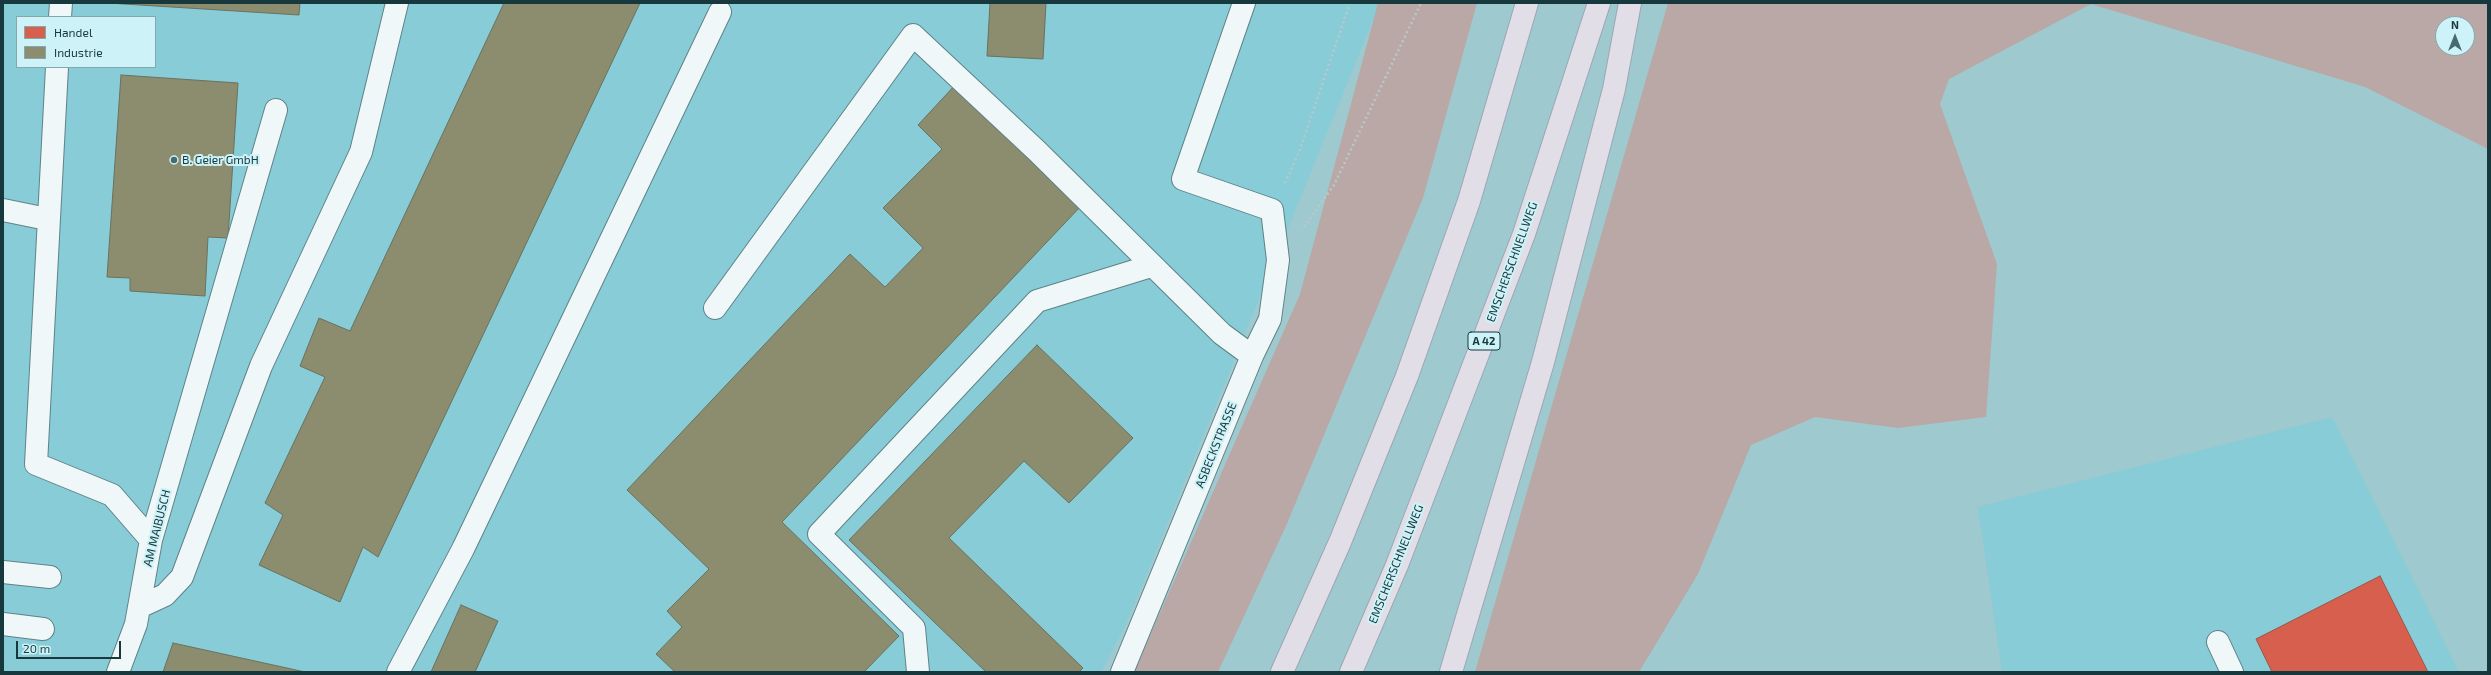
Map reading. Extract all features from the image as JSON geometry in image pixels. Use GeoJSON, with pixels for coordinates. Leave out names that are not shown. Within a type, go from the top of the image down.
{"type":"FeatureCollection","features":[{"type":"Feature","properties":{"kind":"highway"},"geometry":{"type":"LineString","coordinates":[[1282,672],[1340,542],[1407,376],[1469,201],[1527,3]]}},
{"type":"Feature","properties":{"kind":"highway","name":"EMSCHERSCHNELLWEG"},"geometry":{"type":"LineString","coordinates":[[1351,672],[1400,558],[1524,234],[1599,3]]}},
{"type":"Feature","properties":{"kind":"highway"},"geometry":{"type":"LineString","coordinates":[[1451,672],[1543,362],[1614,89],[1630,3]]}},
{"type":"Feature","properties":{"kind":"street"},"geometry":{"type":"LineString","coordinates":[[60,16],[61,3]]}},
{"type":"Feature","properties":{"kind":"street"},"geometry":{"type":"LineString","coordinates":[[139,607],[165,596],[182,577],[261,366],[361,152],[397,3]]}},
{"type":"Feature","properties":{"kind":"street"},"geometry":{"type":"LineString","coordinates":[[1244,3],[1183,179],[1272,210]]}},
{"type":"Feature","properties":{"kind":"street"},"geometry":{"type":"LineString","coordinates":[[398,672],[462,549],[720,12]]}},
{"type":"Feature","properties":{"kind":"street"},"geometry":{"type":"LineString","coordinates":[[715,308],[913,35],[1037,151],[1151,266],[1222,334],[1252,356]]}},
{"type":"Feature","properties":{"kind":"street"},"geometry":{"type":"LineString","coordinates":[[57,68],[47,219],[36,464],[112,495],[151,540]]}},
{"type":"Feature","properties":{"kind":"street","name":"AM MAIBUSCH"},"geometry":{"type":"LineString","coordinates":[[118,672],[136,624],[151,540],[198,384],[276,110]]}},
{"type":"Feature","properties":{"kind":"street"},"geometry":{"type":"LineString","coordinates":[[3,210],[47,219]]}},
{"type":"Feature","properties":{"kind":"street","name":"ASBECKSTRASSE"},"geometry":{"type":"LineString","coordinates":[[1122,672],[1252,356],[1270,320],[1278,260],[1272,210]]}},
{"type":"Feature","properties":{"kind":"street"},"geometry":{"type":"LineString","coordinates":[[918,672],[914,628],[819,534],[1037,301],[1151,266]]}},
{"type":"Feature","properties":{"kind":"street"},"geometry":{"type":"LineString","coordinates":[[3,572],[50,577]]}},
{"type":"Feature","properties":{"kind":"street"},"geometry":{"type":"LineString","coordinates":[[3,624],[42,629]]}},
{"type":"Feature","properties":{"kind":"street"},"geometry":{"type":"LineString","coordinates":[[2218,642],[2232,672]]}},
{"type":"Feature","properties":{"kind":"path"},"geometry":{"type":"LineString","coordinates":[[1272,210],[1298,152],[1350,3]]}},
{"type":"Feature","properties":{"kind":"path"},"geometry":{"type":"LineString","coordinates":[[1278,260],[1315,213],[1334,185],[1421,3]]}},
{"type":"Feature","properties":{"kind":"shaded area"},"geometry":{"type":"Polygon","coordinates":[[[3,3],[1380,3],[1127,622],[1101,672],[3,672],[3,3]]]}},
{"type":"Feature","properties":{"kind":"shaded area"},"geometry":{"type":"Polygon","coordinates":[[[1378,3],[1477,3],[1423,198],[1286,526],[1218,672],[1134,672],[1300,294],[1378,3]]]}},
{"type":"Feature","properties":{"kind":"shaded area"},"geometry":{"type":"Polygon","coordinates":[[[1668,3],[2488,3],[2488,149],[2365,87],[2091,4],[1949,79],[1940,104],[1997,264],[1986,417],[1898,428],[1815,417],[1751,445],[1698,574],[1639,672],[1475,672],[1668,3]]]}},
{"type":"Feature","properties":{"kind":"shaded area"},"geometry":{"type":"Polygon","coordinates":[[[2332,417],[2459,672],[2002,672],[1978,507],[2332,417]]]}},
{"type":"Feature","properties":{"kind":"building: Handel"},"geometry":{"type":"Polygon","coordinates":[[[2380,576],[2428,672],[2272,672],[2256,639],[2380,576]]]}},
{"type":"Feature","properties":{"kind":"building: Industrie"},"geometry":{"type":"Polygon","coordinates":[[[108,3],[300,3],[299,15],[108,3]]]}},
{"type":"Feature","properties":{"kind":"building: Industrie"},"geometry":{"type":"Polygon","coordinates":[[[504,3],[640,3],[378,557],[363,547],[340,602],[259,565],[283,515],[265,503],[325,377],[300,366],[319,318],[350,331],[504,3]]]}},
{"type":"Feature","properties":{"kind":"building: Industrie"},"geometry":{"type":"Polygon","coordinates":[[[990,3],[1046,3],[1043,59],[987,56],[990,3]]]}},
{"type":"Feature","properties":{"kind":"building: Industrie","name":"B. Geier GmbH"},"geometry":{"type":"Polygon","coordinates":[[[121,75],[238,83],[228,238],[208,237],[205,296],[130,291],[130,278],[107,277],[121,75]]]}},
{"type":"Feature","properties":{"kind":"building: Industrie"},"geometry":{"type":"Polygon","coordinates":[[[956,84],[1081,206],[782,522],[899,636],[864,672],[675,672],[656,654],[682,627],[667,611],[709,569],[627,490],[850,254],[885,287],[923,248],[883,208],[942,149],[918,125],[956,84]]]}},
{"type":"Feature","properties":{"kind":"building: Industrie"},"geometry":{"type":"Polygon","coordinates":[[[1037,345],[1133,438],[1069,503],[1024,461],[949,538],[1083,668],[1079,672],[986,672],[849,540],[1037,345]]]}},
{"type":"Feature","properties":{"kind":"building: Industrie"},"geometry":{"type":"Polygon","coordinates":[[[461,605],[498,621],[475,672],[431,672],[461,605]]]}},
{"type":"Feature","properties":{"kind":"building: Industrie"},"geometry":{"type":"Polygon","coordinates":[[[173,643],[305,672],[163,672],[173,643]]]}},
{"type":"Feature","properties":{"kind":"place","name":"B. Geier GmbH"},"geometry":{"type":"Point","coordinates":[174,160]}}]}
